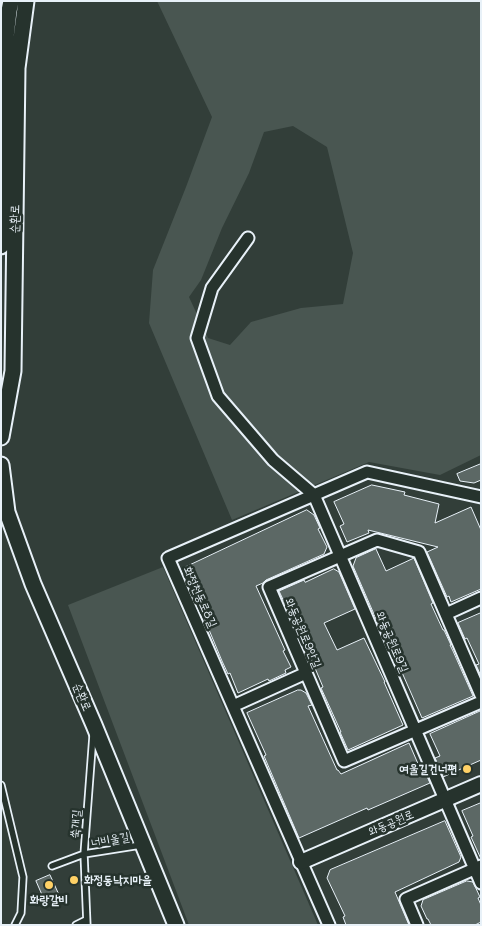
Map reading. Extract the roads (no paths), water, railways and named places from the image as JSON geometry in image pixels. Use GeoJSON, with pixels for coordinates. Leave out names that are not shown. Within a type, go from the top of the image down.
{"type":"FeatureCollection","features":[{"type":"Feature","properties":{"kind":"main road","name":"순환로"},"geometry":{"type":"LineString","coordinates":[[1,246],[3,64],[11,1]]}},
{"type":"Feature","properties":{"kind":"main road","name":"순환로"},"geometry":{"type":"LineString","coordinates":[[1,437],[13,371],[16,68],[26,1]]}},
{"type":"Feature","properties":{"kind":"main road","name":"순환로"},"geometry":{"type":"LineString","coordinates":[[1,465],[4,512],[176,925]]}},
{"type":"Feature","properties":{"kind":"street"},"geometry":{"type":"LineString","coordinates":[[248,238],[212,288],[198,338],[218,396],[273,460],[314,495]]}},
{"type":"Feature","properties":{"kind":"street","name":"화정천동로8길"},"geometry":{"type":"LineString","coordinates":[[329,925],[168,558],[366,472],[481,497]]}},
{"type":"Feature","properties":{"kind":"street","name":"와동공원로9길"},"geometry":{"type":"LineString","coordinates":[[314,495],[445,799],[478,868],[481,883]]}},
{"type":"Feature","properties":{"kind":"street","name":"와동공원로9안길"},"geometry":{"type":"LineString","coordinates":[[481,695],[419,552],[377,540],[269,587],[344,761],[481,702]]}},
{"type":"Feature","properties":{"kind":"street"},"geometry":{"type":"LineString","coordinates":[[446,614],[481,598]]}},
{"type":"Feature","properties":{"kind":"street"},"geometry":{"type":"LineString","coordinates":[[233,706],[306,673]]}},
{"type":"Feature","properties":{"kind":"street","name":"와동공원로"},"geometry":{"type":"LineString","coordinates":[[301,862],[481,784]]}},
{"type":"Feature","properties":{"kind":"street"},"geometry":{"type":"LineString","coordinates":[[417,925],[406,899],[478,868]]}},
{"type":"Feature","properties":{"kind":"lane","name":"쑥개길"},"geometry":{"type":"LineString","coordinates":[[87,922],[84,854],[94,725]]}},
{"type":"Feature","properties":{"kind":"lane"},"geometry":{"type":"LineString","coordinates":[[1,785],[23,877],[21,912],[14,925]]}},
{"type":"Feature","properties":{"kind":"lane","name":"너비울길"},"geometry":{"type":"LineString","coordinates":[[52,866],[84,854],[143,844]]}},
{"type":"Feature","properties":{"kind":"lane"},"geometry":{"type":"LineString","coordinates":[[76,925],[87,922]]}},
{"type":"Feature","properties":{"kind":"place","name":"여울길건너편"},"geometry":{"type":"Point","coordinates":[467,769]}},
{"type":"Feature","properties":{"kind":"place","name":"화정동낙지마을"},"geometry":{"type":"Point","coordinates":[74,880]}},
{"type":"Feature","properties":{"kind":"place","name":"화랑갈비"},"geometry":{"type":"Point","coordinates":[49,885]}}]}
